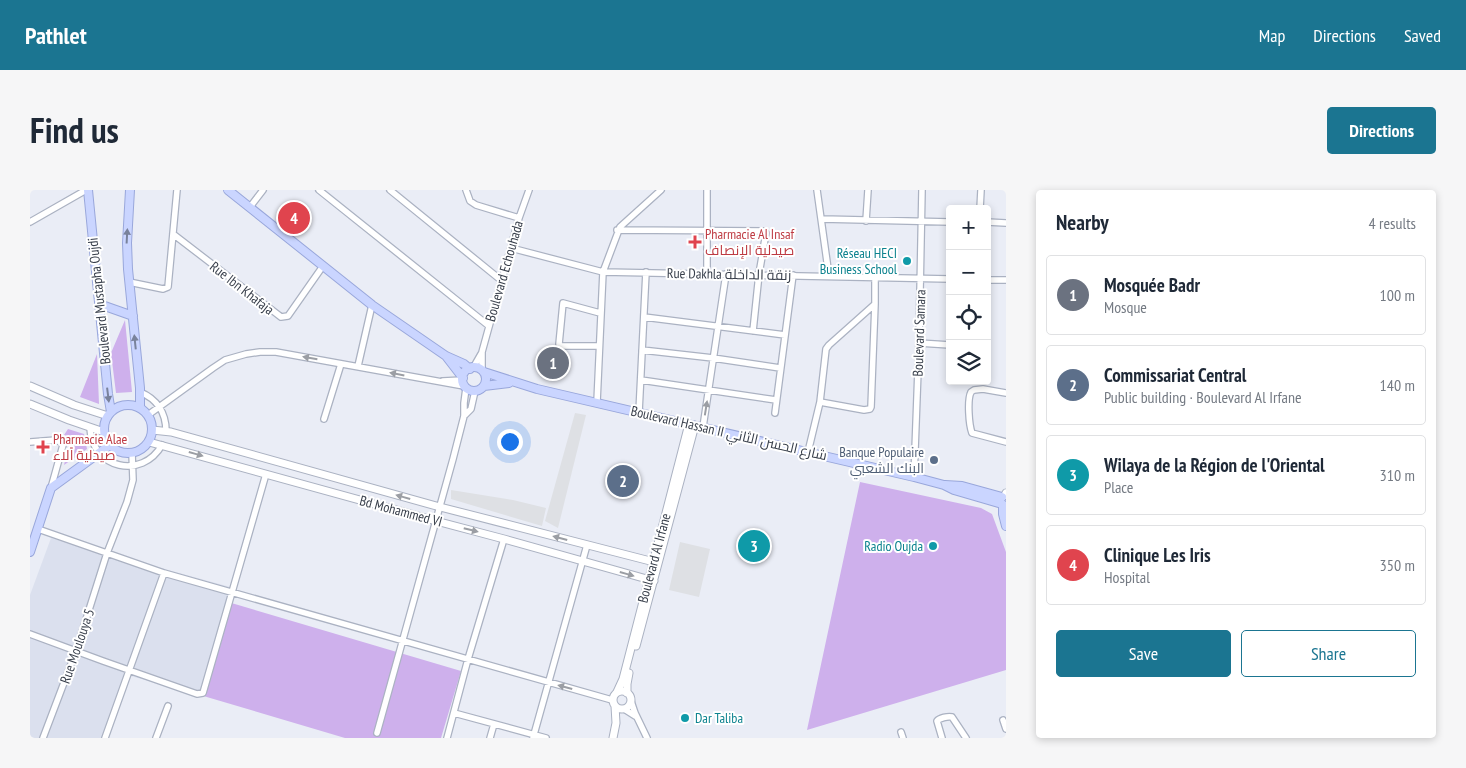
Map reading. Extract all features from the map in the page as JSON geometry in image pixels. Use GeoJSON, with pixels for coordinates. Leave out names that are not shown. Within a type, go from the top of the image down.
{"type":"FeatureCollection","features":[{"type":"Feature","properties":{"kind":"main road","name":"Boulevard Mustapha Oujdi"},"geometry":{"type":"LineString","coordinates":[[87,190],[110,414]]}},
{"type":"Feature","properties":{"kind":"main road"},"geometry":{"type":"LineString","coordinates":[[130,190],[127,243],[140,408]]}},
{"type":"Feature","properties":{"kind":"main road"},"geometry":{"type":"LineString","coordinates":[[230,191],[372,305],[446,356],[471,368],[483,371],[486,378],[484,386],[475,391],[464,383],[446,356]]}},
{"type":"Feature","properties":{"kind":"main road"},"geometry":{"type":"LineString","coordinates":[[99,304],[133,316]]}},
{"type":"Feature","properties":{"kind":"main road"},"geometry":{"type":"LineString","coordinates":[[464,383],[465,372],[471,368]]}},
{"type":"Feature","properties":{"kind":"main road","name":"Boulevard Hassan II شارع الحسن الثاني"},"geometry":{"type":"LineString","coordinates":[[483,371],[546,391],[944,485],[962,486],[1004,499]]}},
{"type":"Feature","properties":{"kind":"main road","name":"Boulevard Hassan II شارع الحسن الثاني"},"geometry":{"type":"LineString","coordinates":[[484,386],[514,382]]}},
{"type":"Feature","properties":{"kind":"main road"},"geometry":{"type":"LineString","coordinates":[[124,406],[140,408],[148,415],[151,422],[152,430],[149,442],[143,448],[132,453],[118,451],[106,439],[104,432],[106,421],[115,409],[124,406]]}},
{"type":"Feature","properties":{"kind":"main road"},"geometry":{"type":"LineString","coordinates":[[30,552],[51,488],[110,445]]}},
{"type":"Feature","properties":{"kind":"main road"},"geometry":{"type":"LineString","coordinates":[[1004,499],[1003,514],[1006,526]]}},
{"type":"Feature","properties":{"kind":"street"},"geometry":{"type":"LineString","coordinates":[[30,222],[87,190]]}},
{"type":"Feature","properties":{"kind":"street"},"geometry":{"type":"LineString","coordinates":[[129,282],[163,289],[168,287],[177,190]]}},
{"type":"Feature","properties":{"kind":"street"},"geometry":{"type":"LineString","coordinates":[[250,207],[263,190]]}},
{"type":"Feature","properties":{"kind":"street"},"geometry":{"type":"LineString","coordinates":[[319,190],[489,326]]}},
{"type":"Feature","properties":{"kind":"street"},"geometry":{"type":"LineString","coordinates":[[390,190],[502,281]]}},
{"type":"Feature","properties":{"kind":"street"},"geometry":{"type":"LineString","coordinates":[[466,190],[470,201],[476,205],[519,218]]}},
{"type":"Feature","properties":{"kind":"street","name":"Boulevard Echouhada"},"geometry":{"type":"LineString","coordinates":[[483,371],[482,352],[528,190]]}},
{"type":"Feature","properties":{"kind":"street"},"geometry":{"type":"LineString","coordinates":[[597,402],[603,272],[618,230],[623,223],[661,190]]}},
{"type":"Feature","properties":{"kind":"street"},"geometry":{"type":"LineString","coordinates":[[707,190],[707,273]]}},
{"type":"Feature","properties":{"kind":"street"},"geometry":{"type":"LineString","coordinates":[[817,190],[829,276]]}},
{"type":"Feature","properties":{"kind":"street"},"geometry":{"type":"LineString","coordinates":[[866,221],[868,190]]}},
{"type":"Feature","properties":{"kind":"street","name":"Boulevard Samara"},"geometry":{"type":"LineString","coordinates":[[914,477],[922,190]]}},
{"type":"Feature","properties":{"kind":"street"},"geometry":{"type":"LineString","coordinates":[[980,205],[981,190]]}},
{"type":"Feature","properties":{"kind":"street"},"geometry":{"type":"LineString","coordinates":[[822,219],[946,222]]}},
{"type":"Feature","properties":{"kind":"street"},"geometry":{"type":"LineString","coordinates":[[991,222],[1006,223]]}},
{"type":"Feature","properties":{"kind":"street"},"geometry":{"type":"LineString","coordinates":[[618,230],[764,231],[766,233],[759,274],[754,331]]}},
{"type":"Feature","properties":{"kind":"street","name":"Rue Ibn Khafaja"},"geometry":{"type":"LineString","coordinates":[[173,234],[281,317],[288,316],[323,266]]}},
{"type":"Feature","properties":{"kind":"street","name":"Rue Dakhla زنقة الداخلة"},"geometry":{"type":"LineString","coordinates":[[511,248],[603,272],[946,279]]}},
{"type":"Feature","properties":{"kind":"street"},"geometry":{"type":"LineString","coordinates":[[639,412],[646,272]]}},
{"type":"Feature","properties":{"kind":"street"},"geometry":{"type":"LineString","coordinates":[[696,425],[708,390],[726,274]]}},
{"type":"Feature","properties":{"kind":"street"},"geometry":{"type":"LineString","coordinates":[[775,413],[793,275]]}},
{"type":"Feature","properties":{"kind":"street"},"geometry":{"type":"LineString","coordinates":[[820,402],[864,410],[871,407],[875,277]]}},
{"type":"Feature","properties":{"kind":"street"},"geometry":{"type":"LineString","coordinates":[[991,280],[1006,280]]}},
{"type":"Feature","properties":{"kind":"street"},"geometry":{"type":"LineString","coordinates":[[599,346],[561,346],[559,344],[563,303],[600,313]]}},
{"type":"Feature","properties":{"kind":"street"},"geometry":{"type":"LineString","coordinates":[[808,452],[820,402],[826,349],[874,304]]}},
{"type":"Feature","properties":{"kind":"street"},"geometry":{"type":"LineString","coordinates":[[358,366],[372,305]]}},
{"type":"Feature","properties":{"kind":"street"},"geometry":{"type":"LineString","coordinates":[[644,316],[785,334]]}},
{"type":"Feature","properties":{"kind":"street"},"geometry":{"type":"LineString","coordinates":[[919,343],[946,345]]}},
{"type":"Feature","properties":{"kind":"street"},"geometry":{"type":"LineString","coordinates":[[642,350],[780,368]]}},
{"type":"Feature","properties":{"kind":"street"},"geometry":{"type":"LineString","coordinates":[[148,415],[225,360],[260,352],[276,352],[436,381],[464,383],[464,416],[377,733]]}},
{"type":"Feature","properties":{"kind":"street","name":"Boulevard Echouhada"},"geometry":{"type":"LineString","coordinates":[[471,368],[482,352]]}},
{"type":"Feature","properties":{"kind":"street"},"geometry":{"type":"LineString","coordinates":[[324,419],[341,364]]}},
{"type":"Feature","properties":{"kind":"street"},"geometry":{"type":"LineString","coordinates":[[642,380],[776,400]]}},
{"type":"Feature","properties":{"kind":"street"},"geometry":{"type":"LineString","coordinates":[[30,386],[74,405],[110,414]]}},
{"type":"Feature","properties":{"kind":"street"},"geometry":{"type":"LineString","coordinates":[[1006,393],[977,389],[971,392],[969,398],[970,428],[972,433],[1006,442]]}},
{"type":"Feature","properties":{"kind":"street"},"geometry":{"type":"LineString","coordinates":[[464,416],[472,407],[475,391]]}},
{"type":"Feature","properties":{"kind":"street"},"geometry":{"type":"LineString","coordinates":[[140,392],[159,406],[164,415],[166,431]]}},
{"type":"Feature","properties":{"kind":"street"},"geometry":{"type":"LineString","coordinates":[[30,404],[104,432]]}},
{"type":"Feature","properties":{"kind":"street"},"geometry":{"type":"LineString","coordinates":[[30,411],[38,408]]}},
{"type":"Feature","properties":{"kind":"street","name":"Boulevard Al Irfane"},"geometry":{"type":"LineString","coordinates":[[618,692],[696,425]]}},
{"type":"Feature","properties":{"kind":"street"},"geometry":{"type":"LineString","coordinates":[[90,428],[92,441],[99,452],[114,464],[123,466],[142,464],[157,453],[162,445]]}},
{"type":"Feature","properties":{"kind":"street","name":"Bd Mohammed VI"},"geometry":{"type":"LineString","coordinates":[[152,430],[166,431],[440,507],[656,563]]}},
{"type":"Feature","properties":{"kind":"street"},"geometry":{"type":"LineString","coordinates":[[30,442],[56,440],[62,442],[63,445],[51,488]]}},
{"type":"Feature","properties":{"kind":"street","name":"Bd Mohammed VI"},"geometry":{"type":"LineString","coordinates":[[149,442],[651,580]]}},
{"type":"Feature","properties":{"kind":"street","name":"Rue Moulouya 5"},"geometry":{"type":"LineString","coordinates":[[44,738],[76,651],[107,553],[130,494],[133,480],[132,453]]}},
{"type":"Feature","properties":{"kind":"street"},"geometry":{"type":"LineString","coordinates":[[30,634],[197,694],[202,693],[266,474]]}},
{"type":"Feature","properties":{"kind":"street"},"geometry":{"type":"LineString","coordinates":[[38,529],[164,573],[548,682],[614,703],[618,709],[636,717]]}},
{"type":"Feature","properties":{"kind":"street"},"geometry":{"type":"LineString","coordinates":[[447,738],[468,659],[504,539]]}},
{"type":"Feature","properties":{"kind":"street"},"geometry":{"type":"LineString","coordinates":[[533,736],[587,545]]}},
{"type":"Feature","properties":{"kind":"street"},"geometry":{"type":"LineString","coordinates":[[105,738],[164,573]]}},
{"type":"Feature","properties":{"kind":"street","name":"Boulevard Al Irfane"},"geometry":{"type":"LineString","coordinates":[[627,692],[628,677],[651,580]]}},
{"type":"Feature","properties":{"kind":"street"},"geometry":{"type":"LineString","coordinates":[[616,723],[615,694],[621,691],[627,692],[636,717],[647,738]]}},
{"type":"Feature","properties":{"kind":"street"},"geometry":{"type":"LineString","coordinates":[[613,738],[616,723],[623,710],[628,707],[631,701]]}},
{"type":"Feature","properties":{"kind":"street"},"geometry":{"type":"LineString","coordinates":[[156,738],[168,706]]}},
{"type":"Feature","properties":{"kind":"street"},"geometry":{"type":"LineString","coordinates":[[454,713],[546,738]]}},
{"type":"Feature","properties":{"kind":"street"},"geometry":{"type":"LineString","coordinates":[[942,738],[937,720],[951,716],[966,738]]}},
{"type":"Feature","properties":{"kind":"street"},"geometry":{"type":"LineString","coordinates":[[1003,720],[1006,729]]}},
{"type":"Feature","properties":{"kind":"street"},"geometry":{"type":"LineString","coordinates":[[490,738],[494,724]]}},
{"type":"Feature","properties":{"kind":"shaded area"},"geometry":{"type":"Polygon","coordinates":[[[125,320],[132,392],[116,393],[111,353],[125,320]]]}},
{"type":"Feature","properties":{"kind":"shaded area"},"geometry":{"type":"Polygon","coordinates":[[[97,354],[99,404],[80,397],[97,354]]]}},
{"type":"Feature","properties":{"kind":"shaded area"},"geometry":{"type":"Polygon","coordinates":[[[575,413],[586,415],[558,528],[545,521],[575,413]]]}},
{"type":"Feature","properties":{"kind":"shaded area"},"geometry":{"type":"Polygon","coordinates":[[[68,429],[84,434],[87,449],[64,465],[70,440],[64,435],[68,429]]]}},
{"type":"Feature","properties":{"kind":"shaded area"},"geometry":{"type":"Polygon","coordinates":[[[860,482],[981,508],[992,514],[1006,552],[1006,670],[807,730],[860,482]]]}},
{"type":"Feature","properties":{"kind":"shaded area"},"geometry":{"type":"Polygon","coordinates":[[[451,490],[513,500],[546,508],[542,526],[451,499],[451,490]]]}},
{"type":"Feature","properties":{"kind":"shaded area"},"geometry":{"type":"Polygon","coordinates":[[[51,538],[234,588],[200,695],[127,675],[104,738],[30,738],[30,595],[51,538]]]}},
{"type":"Feature","properties":{"kind":"shaded area"},"geometry":{"type":"Polygon","coordinates":[[[680,542],[710,549],[699,597],[669,590],[680,542]]]}},
{"type":"Feature","properties":{"kind":"shaded area"},"geometry":{"type":"Polygon","coordinates":[[[228,602],[461,671],[441,738],[345,738],[200,695],[228,602]]]}},
{"type":"Feature","properties":{"kind":"place","name":"Clinique Les Iris"},"geometry":{"type":"Point","coordinates":[294,218]}},
{"type":"Feature","properties":{"kind":"place","name":"Pharmacie Al Insaf صيدلية الإنصاف"},"geometry":{"type":"Point","coordinates":[695,242]}},
{"type":"Feature","properties":{"kind":"place","name":"Réseau HECI Business School"},"geometry":{"type":"Point","coordinates":[907,261]}},
{"type":"Feature","properties":{"kind":"place","name":"Mosquée Badr"},"geometry":{"type":"Point","coordinates":[553,363]}},
{"type":"Feature","properties":{"kind":"place","name":"Pharmacie Alae صيدلية اًلاء"},"geometry":{"type":"Point","coordinates":[43,447]}},
{"type":"Feature","properties":{"kind":"place","name":"Banque Populaire البنك الشعبي"},"geometry":{"type":"Point","coordinates":[934,460]}},
{"type":"Feature","properties":{"kind":"place","name":"Commissariat Central"},"geometry":{"type":"Point","coordinates":[623,481]}},
{"type":"Feature","properties":{"kind":"place","name":"Wilaya de la Région de l'Oriental"},"geometry":{"type":"Point","coordinates":[754,546]}},
{"type":"Feature","properties":{"kind":"place","name":"Radio Oujda"},"geometry":{"type":"Point","coordinates":[933,546]}},
{"type":"Feature","properties":{"kind":"place","name":"Dar Taliba"},"geometry":{"type":"Point","coordinates":[685,718]}}]}
